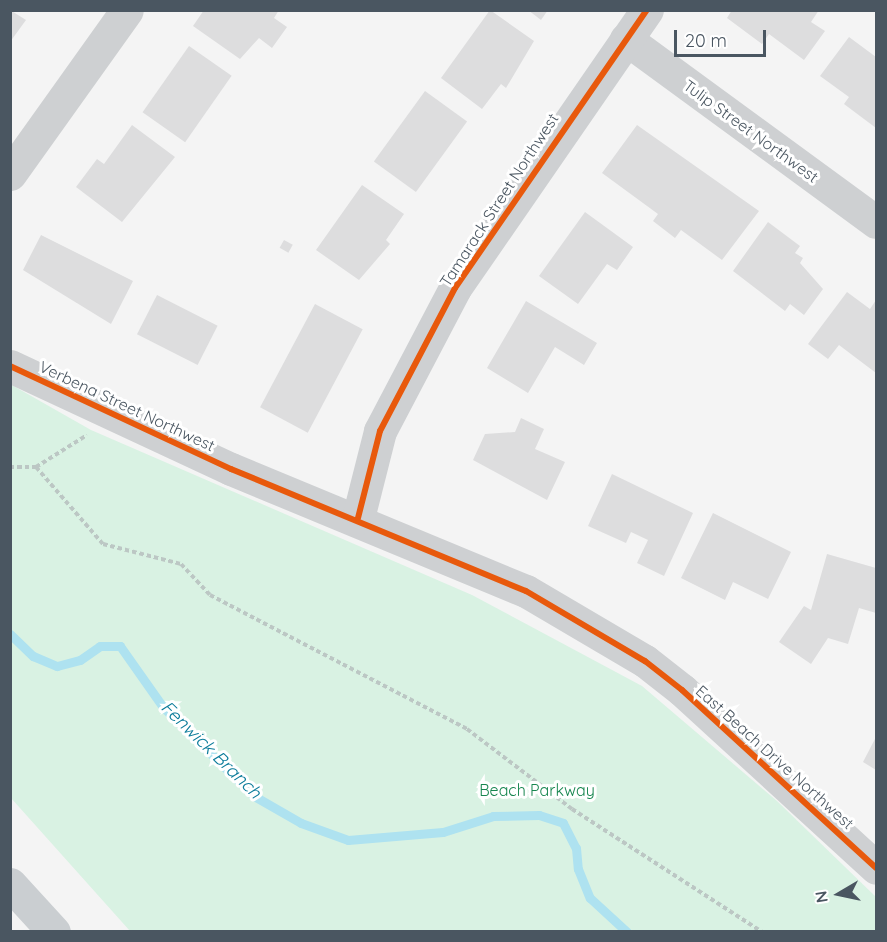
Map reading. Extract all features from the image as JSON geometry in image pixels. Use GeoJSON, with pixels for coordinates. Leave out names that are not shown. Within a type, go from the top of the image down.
{"type":"FeatureCollection","features":[{"type":"Feature","properties":{"kind":"main road"},"geometry":{"type":"LineString","coordinates":[[10,884],[54,932]]}},
{"type":"Feature","properties":{"kind":"street"},"geometry":{"type":"LineString","coordinates":[[10,174],[127,10]]}},
{"type":"Feature","properties":{"kind":"street","name":"Tamarack Street Northwest"},"geometry":{"type":"LineString","coordinates":[[358,518],[380,431],[455,288],[647,10]]}},
{"type":"Feature","properties":{"kind":"street","name":"Tulip Street Northwest"},"geometry":{"type":"LineString","coordinates":[[626,39],[876,222]]}},
{"type":"Feature","properties":{"kind":"street","name":"Verbena Street Northwest"},"geometry":{"type":"LineString","coordinates":[[10,366],[98,409],[231,469]]}},
{"type":"Feature","properties":{"kind":"street","name":"East Beach Drive Northwest"},"geometry":{"type":"LineString","coordinates":[[231,469],[358,518],[526,591],[645,661],[744,742],[876,868]]}},
{"type":"Feature","properties":{"kind":"path"},"geometry":{"type":"LineString","coordinates":[[10,467],[36,467],[84,441],[98,409]]}},
{"type":"Feature","properties":{"kind":"path"},"geometry":{"type":"LineString","coordinates":[[36,467],[103,544],[181,564],[210,595],[467,729],[572,809],[762,932]]}},
{"type":"Feature","properties":{"kind":"green space","name":"Beach Parkway"},"geometry":{"type":"Polygon","coordinates":[[[10,384],[91,430],[472,595],[642,686],[777,801],[876,897],[876,931],[130,931],[11,798],[10,384]]]}},
{"type":"Feature","properties":{"kind":"building"},"geometry":{"type":"Polygon","coordinates":[[[10,10],[26,20],[10,42],[10,10]]]}},
{"type":"Feature","properties":{"kind":"building"},"geometry":{"type":"Polygon","coordinates":[[[204,10],[279,10],[274,18],[287,27],[272,48],[259,38],[240,59],[193,26],[204,10]]]}},
{"type":"Feature","properties":{"kind":"building"},"geometry":{"type":"Polygon","coordinates":[[[490,10],[534,41],[506,88],[501,84],[482,109],[441,78],[490,10]]]}},
{"type":"Feature","properties":{"kind":"building"},"geometry":{"type":"Polygon","coordinates":[[[528,10],[548,10],[541,20],[528,10]]]}},
{"type":"Feature","properties":{"kind":"building"},"geometry":{"type":"Polygon","coordinates":[[[732,10],[819,10],[811,22],[825,31],[804,60],[769,34],[762,44],[727,18],[732,10]]]}},
{"type":"Feature","properties":{"kind":"building"},"geometry":{"type":"Polygon","coordinates":[[[849,37],[876,57],[876,128],[844,104],[849,97],[820,76],[849,37]]]}},
{"type":"Feature","properties":{"kind":"building"},"geometry":{"type":"Polygon","coordinates":[[[189,46],[232,76],[185,142],[143,112],[189,46]]]}},
{"type":"Feature","properties":{"kind":"building"},"geometry":{"type":"Polygon","coordinates":[[[425,91],[467,122],[416,192],[374,161],[425,91]]]}},
{"type":"Feature","properties":{"kind":"building"},"geometry":{"type":"Polygon","coordinates":[[[132,125],[175,157],[122,222],[76,187],[97,159],[104,164],[132,125]]]}},
{"type":"Feature","properties":{"kind":"building"},"geometry":{"type":"Polygon","coordinates":[[[637,125],[759,211],[722,260],[681,230],[675,238],[653,221],[658,214],[602,173],[637,125]]]}},
{"type":"Feature","properties":{"kind":"building"},"geometry":{"type":"Polygon","coordinates":[[[362,185],[404,214],[386,240],[390,244],[359,280],[316,250],[362,185]]]}},
{"type":"Feature","properties":{"kind":"building"},"geometry":{"type":"Polygon","coordinates":[[[585,212],[633,247],[617,270],[607,264],[578,304],[539,276],[585,212]]]}},
{"type":"Feature","properties":{"kind":"building"},"geometry":{"type":"Polygon","coordinates":[[[768,222],[800,246],[795,253],[803,258],[800,263],[823,289],[804,315],[790,304],[785,311],[733,271],[768,222]]]}},
{"type":"Feature","properties":{"kind":"building"},"geometry":{"type":"Polygon","coordinates":[[[41,235],[133,281],[111,324],[23,270],[41,235]]]}},
{"type":"Feature","properties":{"kind":"building"},"geometry":{"type":"Polygon","coordinates":[[[284,240],[293,245],[288,253],[280,248],[284,240]]]}},
{"type":"Feature","properties":{"kind":"building"},"geometry":{"type":"Polygon","coordinates":[[[847,292],[870,309],[876,300],[876,373],[839,345],[828,359],[808,344],[847,292]]]}},
{"type":"Feature","properties":{"kind":"building"},"geometry":{"type":"Polygon","coordinates":[[[157,295],[218,326],[198,365],[137,334],[157,295]]]}},
{"type":"Feature","properties":{"kind":"building"},"geometry":{"type":"Polygon","coordinates":[[[526,301],[597,343],[584,365],[555,347],[528,393],[487,368],[526,301]]]}},
{"type":"Feature","properties":{"kind":"building"},"geometry":{"type":"Polygon","coordinates":[[[315,304],[363,329],[308,433],[260,407],[315,304]]]}},
{"type":"Feature","properties":{"kind":"building"},"geometry":{"type":"Polygon","coordinates":[[[521,418],[544,429],[535,449],[565,462],[547,500],[473,460],[485,434],[515,432],[521,418]]]}},
{"type":"Feature","properties":{"kind":"building"},"geometry":{"type":"Polygon","coordinates":[[[612,474],[693,513],[664,576],[637,563],[648,540],[631,532],[626,543],[588,526],[612,474]]]}},
{"type":"Feature","properties":{"kind":"building"},"geometry":{"type":"Polygon","coordinates":[[[713,513],[791,552],[768,599],[733,582],[725,600],[681,578],[713,513]]]}},
{"type":"Feature","properties":{"kind":"building"},"geometry":{"type":"Polygon","coordinates":[[[827,554],[876,568],[876,613],[859,608],[848,644],[828,638],[811,664],[779,642],[804,606],[811,610],[827,554]]]}},
{"type":"Feature","properties":{"kind":"building"},"geometry":{"type":"Polygon","coordinates":[[[876,737],[876,770],[863,762],[876,737]]]}},
{"type":"Feature","properties":{"kind":"waterway","name":"Fenwick Branch"},"geometry":{"type":"LineString","coordinates":[[10,634],[33,656],[57,666],[80,660],[100,646],[120,646],[163,707],[254,796],[301,823],[348,840],[443,832],[493,816],[539,815],[563,823],[576,848],[578,869],[590,898],[627,932]]}},
{"type":"Feature","properties":{"kind":"cycle path"},"geometry":{"type":"LineString","coordinates":[[358,518],[380,431],[455,288],[647,10]]}},
{"type":"Feature","properties":{"kind":"cycle path"},"geometry":{"type":"LineString","coordinates":[[10,366],[231,469],[526,591],[645,661],[682,690],[876,868]]}}]}
